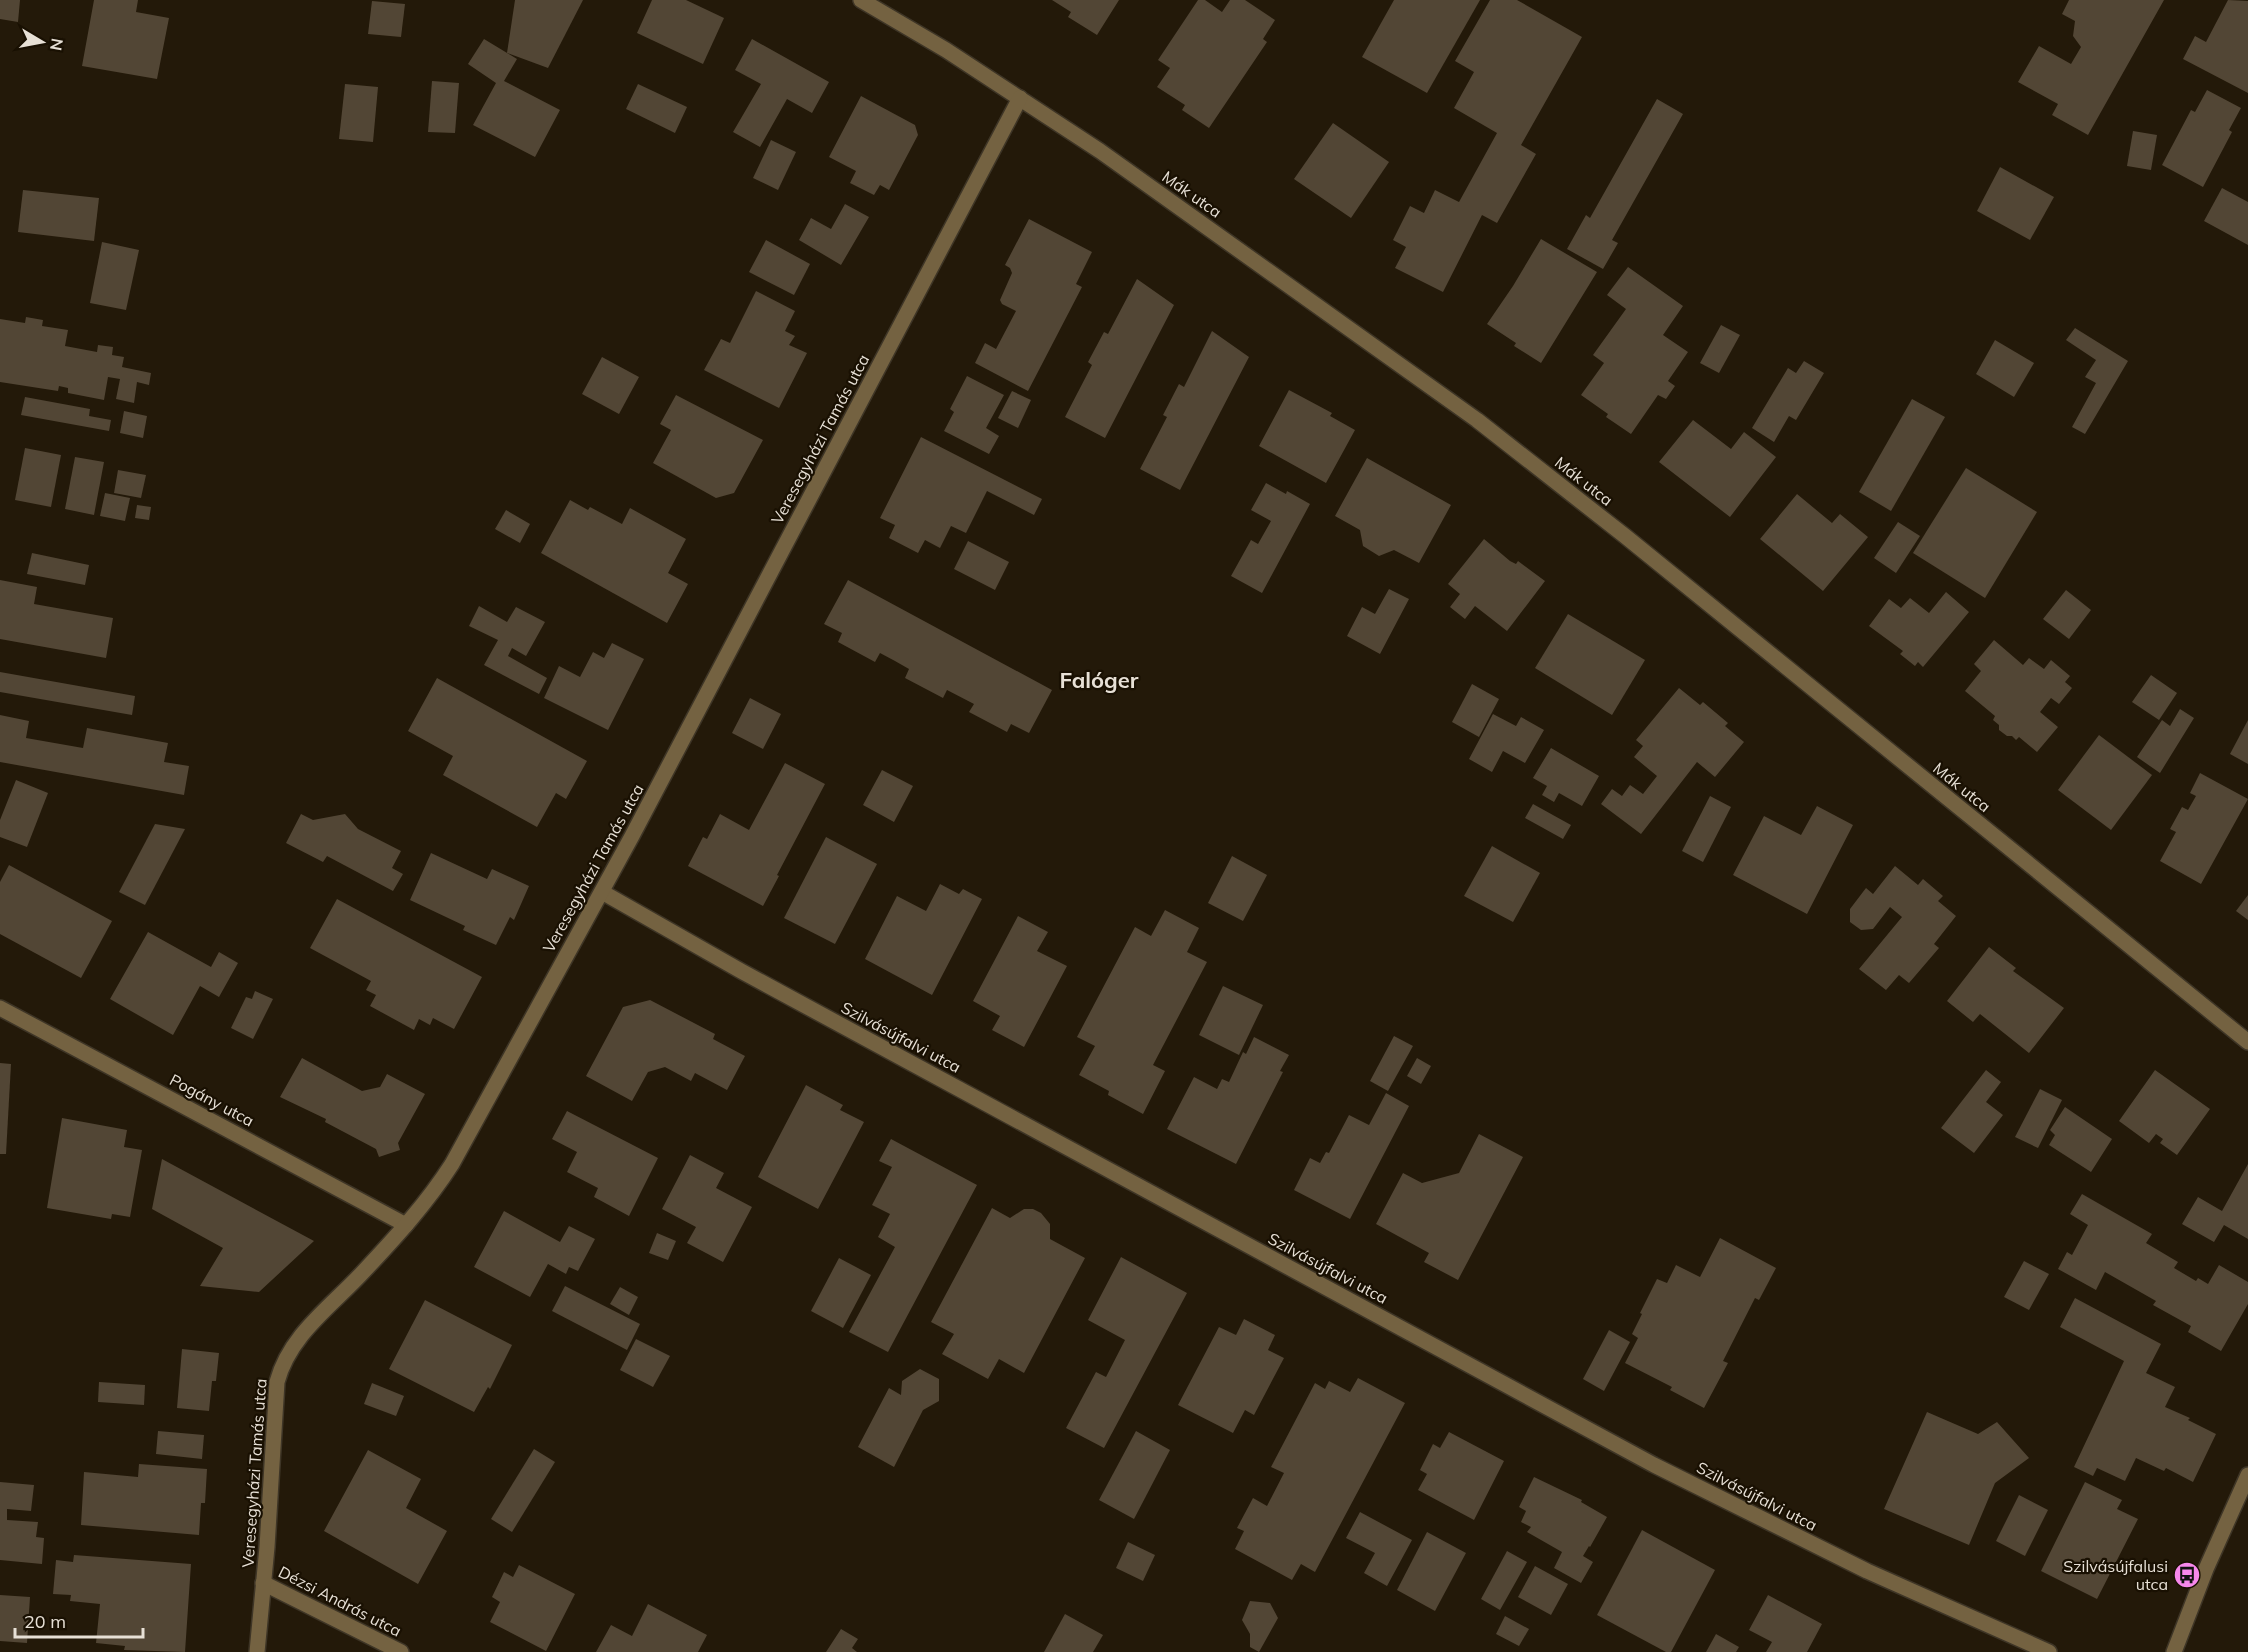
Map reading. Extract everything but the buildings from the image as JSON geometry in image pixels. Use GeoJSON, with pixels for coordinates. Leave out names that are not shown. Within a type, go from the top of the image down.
{"type":"FeatureCollection","features":[{"type":"Feature","properties":{"kind":"street","name":"Mák utca"},"geometry":{"type":"LineString","coordinates":[[861,0],[946,50],[1100,151],[1477,420],[1625,536],[2248,1042]]}},
{"type":"Feature","properties":{"kind":"street","name":"Veresegyházi Tamás utca"},"geometry":{"type":"LineString","coordinates":[[257,1652],[276,1390],[281,1365],[307,1328],[406,1225],[452,1164],[569,948],[602,892],[1020,98]]}},
{"type":"Feature","properties":{"kind":"street","name":"Szilvásújfalvi utca"},"geometry":{"type":"LineString","coordinates":[[602,892],[751,976],[1654,1465],[1867,1571],[2049,1652]]}},
{"type":"Feature","properties":{"kind":"street","name":"Pogány utca"},"geometry":{"type":"LineString","coordinates":[[0,1008],[406,1225]]}},
{"type":"Feature","properties":{"kind":"street"},"geometry":{"type":"LineString","coordinates":[[2174,1652],[2206,1569],[2248,1475]]}},
{"type":"Feature","properties":{"kind":"street","name":"Dézsi András utca"},"geometry":{"type":"LineString","coordinates":[[263,1583],[401,1652]]}},
{"type":"Feature","properties":{"kind":"place","name":"Szilvásújfalusi utca"},"geometry":{"type":"Point","coordinates":[2187,1575]}},
{"type":"Feature","properties":{"kind":"district","name":"Falóger"},"geometry":{"type":"Point","coordinates":[1099,680]}}]}
